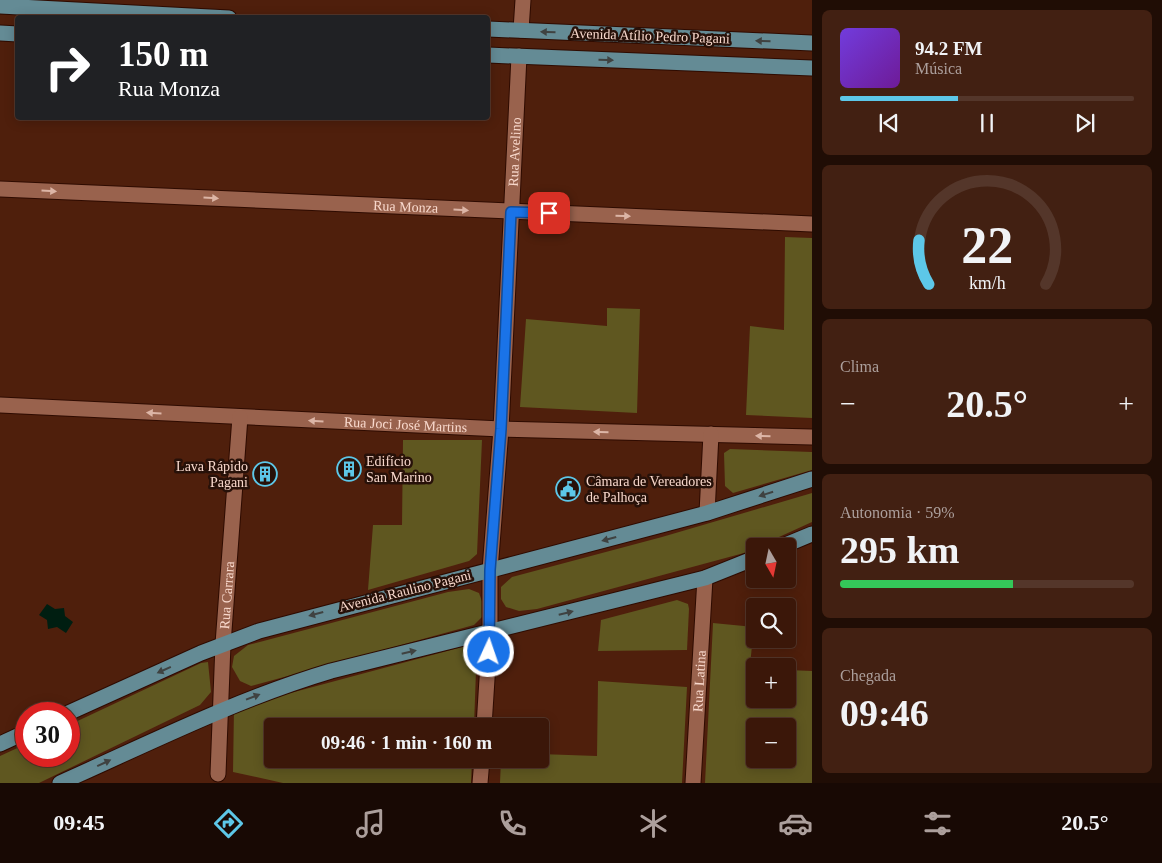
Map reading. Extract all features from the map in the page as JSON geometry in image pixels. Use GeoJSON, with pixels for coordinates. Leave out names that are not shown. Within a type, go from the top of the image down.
{"type":"FeatureCollection","features":[{"type":"Feature","properties":{"kind":"main road"},"geometry":{"type":"LineString","coordinates":[[0,6],[172,15]]}},
{"type":"Feature","properties":{"kind":"main road","name":"Avenida Atílio Pedro Pagani"},"geometry":{"type":"LineString","coordinates":[[490,29],[812,43]]}},
{"type":"Feature","properties":{"kind":"main road"},"geometry":{"type":"LineString","coordinates":[[0,34],[15,34]]}},
{"type":"Feature","properties":{"kind":"main road","name":"Avenida Atílio Pedro Pagani"},"geometry":{"type":"LineString","coordinates":[[490,55],[812,68]]}},
{"type":"Feature","properties":{"kind":"main road","name":"Avenida Raulino Pagani"},"geometry":{"type":"LineString","coordinates":[[80,708],[222,644],[293,620],[706,513],[812,479]]}},
{"type":"Feature","properties":{"kind":"main road"},"geometry":{"type":"LineString","coordinates":[[796,541],[812,534]]}},
{"type":"Feature","properties":{"kind":"main road"},"geometry":{"type":"LineString","coordinates":[[60,783],[83,778],[219,710],[285,684],[331,670],[705,578],[746,562]]}},
{"type":"Feature","properties":{"kind":"main road"},"geometry":{"type":"LineString","coordinates":[[0,744],[15,737]]}},
{"type":"Feature","properties":{"kind":"street"},"geometry":{"type":"LineString","coordinates":[[521,30],[523,0]]}},
{"type":"Feature","properties":{"kind":"street","name":"Rua Avelino"},"geometry":{"type":"LineString","coordinates":[[485,718],[490,632],[490,570],[501,429],[519,56]]}},
{"type":"Feature","properties":{"kind":"street","name":"Rua Monza"},"geometry":{"type":"LineString","coordinates":[[0,189],[812,224]]}},
{"type":"Feature","properties":{"kind":"street","name":"Rua Joci José Martins"},"geometry":{"type":"LineString","coordinates":[[0,405],[501,429],[812,437]]}},
{"type":"Feature","properties":{"kind":"street","name":"Rua Carrara"},"geometry":{"type":"LineString","coordinates":[[218,774],[222,644],[240,417]]}},
{"type":"Feature","properties":{"kind":"street"},"geometry":{"type":"LineString","coordinates":[[706,513],[712,434]]}},
{"type":"Feature","properties":{"kind":"street","name":"Rua Latina"},"geometry":{"type":"LineString","coordinates":[[693,783],[705,578]]}},
{"type":"Feature","properties":{"kind":"street"},"geometry":{"type":"LineString","coordinates":[[480,783],[481,768]]}},
{"type":"Feature","properties":{"kind":"shaded area"},"geometry":{"type":"Polygon","coordinates":[[[785,237],[812,238],[812,418],[746,415],[750,326],[784,330],[785,237]]]}},
{"type":"Feature","properties":{"kind":"shaded area"},"geometry":{"type":"Polygon","coordinates":[[[607,308],[640,309],[637,413],[520,407],[526,319],[607,326],[607,308]]]}},
{"type":"Feature","properties":{"kind":"shaded area"},"geometry":{"type":"Polygon","coordinates":[[[403,440],[482,440],[477,554],[469,561],[368,590],[373,525],[402,525],[403,440]]]}},
{"type":"Feature","properties":{"kind":"shaded area"},"geometry":{"type":"Polygon","coordinates":[[[730,449],[812,452],[812,470],[733,493],[725,486],[724,453],[730,449]]]}},
{"type":"Feature","properties":{"kind":"shaded area"},"geometry":{"type":"Polygon","coordinates":[[[812,493],[812,522],[777,538],[746,538],[746,552],[744,553],[537,609],[519,611],[506,607],[501,599],[501,587],[512,577],[662,537],[812,493]]]}},
{"type":"Feature","properties":{"kind":"shaded area"},"geometry":{"type":"Polygon","coordinates":[[[469,589],[479,593],[484,607],[483,616],[474,625],[251,686],[240,681],[232,667],[234,656],[248,645],[448,592],[469,589]]]}},
{"type":"Feature","properties":{"kind":"shaded area"},"geometry":{"type":"Polygon","coordinates":[[[677,600],[688,604],[689,609],[687,650],[598,651],[601,620],[677,600]]]}},
{"type":"Feature","properties":{"kind":"shaded area"},"geometry":{"type":"Polygon","coordinates":[[[47,604],[55,609],[64,608],[65,616],[73,622],[66,633],[57,627],[48,629],[47,620],[39,615],[47,604]]]}},
{"type":"Feature","properties":{"kind":"shaded area"},"geometry":{"type":"Polygon","coordinates":[[[713,623],[746,626],[746,648],[752,648],[751,658],[746,658],[746,708],[796,708],[796,670],[812,671],[812,783],[705,783],[713,623]]]}},
{"type":"Feature","properties":{"kind":"shaded area"},"geometry":{"type":"Polygon","coordinates":[[[477,643],[474,718],[264,718],[264,768],[472,768],[471,783],[283,783],[233,772],[234,708],[477,643]]]}},
{"type":"Feature","properties":{"kind":"shaded area"},"geometry":{"type":"Polygon","coordinates":[[[208,662],[211,692],[200,705],[80,763],[80,720],[201,663],[208,662]]]}},
{"type":"Feature","properties":{"kind":"shaded area"},"geometry":{"type":"Polygon","coordinates":[[[598,681],[687,687],[682,783],[500,783],[501,768],[549,768],[549,754],[597,756],[598,681]]]}},
{"type":"Feature","properties":{"kind":"shaded area"},"geometry":{"type":"Polygon","coordinates":[[[15,749],[15,767],[72,767],[39,783],[0,783],[0,756],[15,749]]]}},
{"type":"Feature","properties":{"kind":"place","name":"Edifício San Marino"},"geometry":{"type":"Point","coordinates":[349,469]}},
{"type":"Feature","properties":{"kind":"place","name":"Lava Rápido Pagani"},"geometry":{"type":"Point","coordinates":[265,474]}},
{"type":"Feature","properties":{"kind":"place","name":"Câmara de Vereadores de Palhoça"},"geometry":{"type":"Point","coordinates":[568,489]}},
{"type":"Feature","properties":{"kind":"route"},"geometry":{"type":"LineString","coordinates":[[489,652],[490,570],[501,429],[511,212],[549,213]]}}]}
